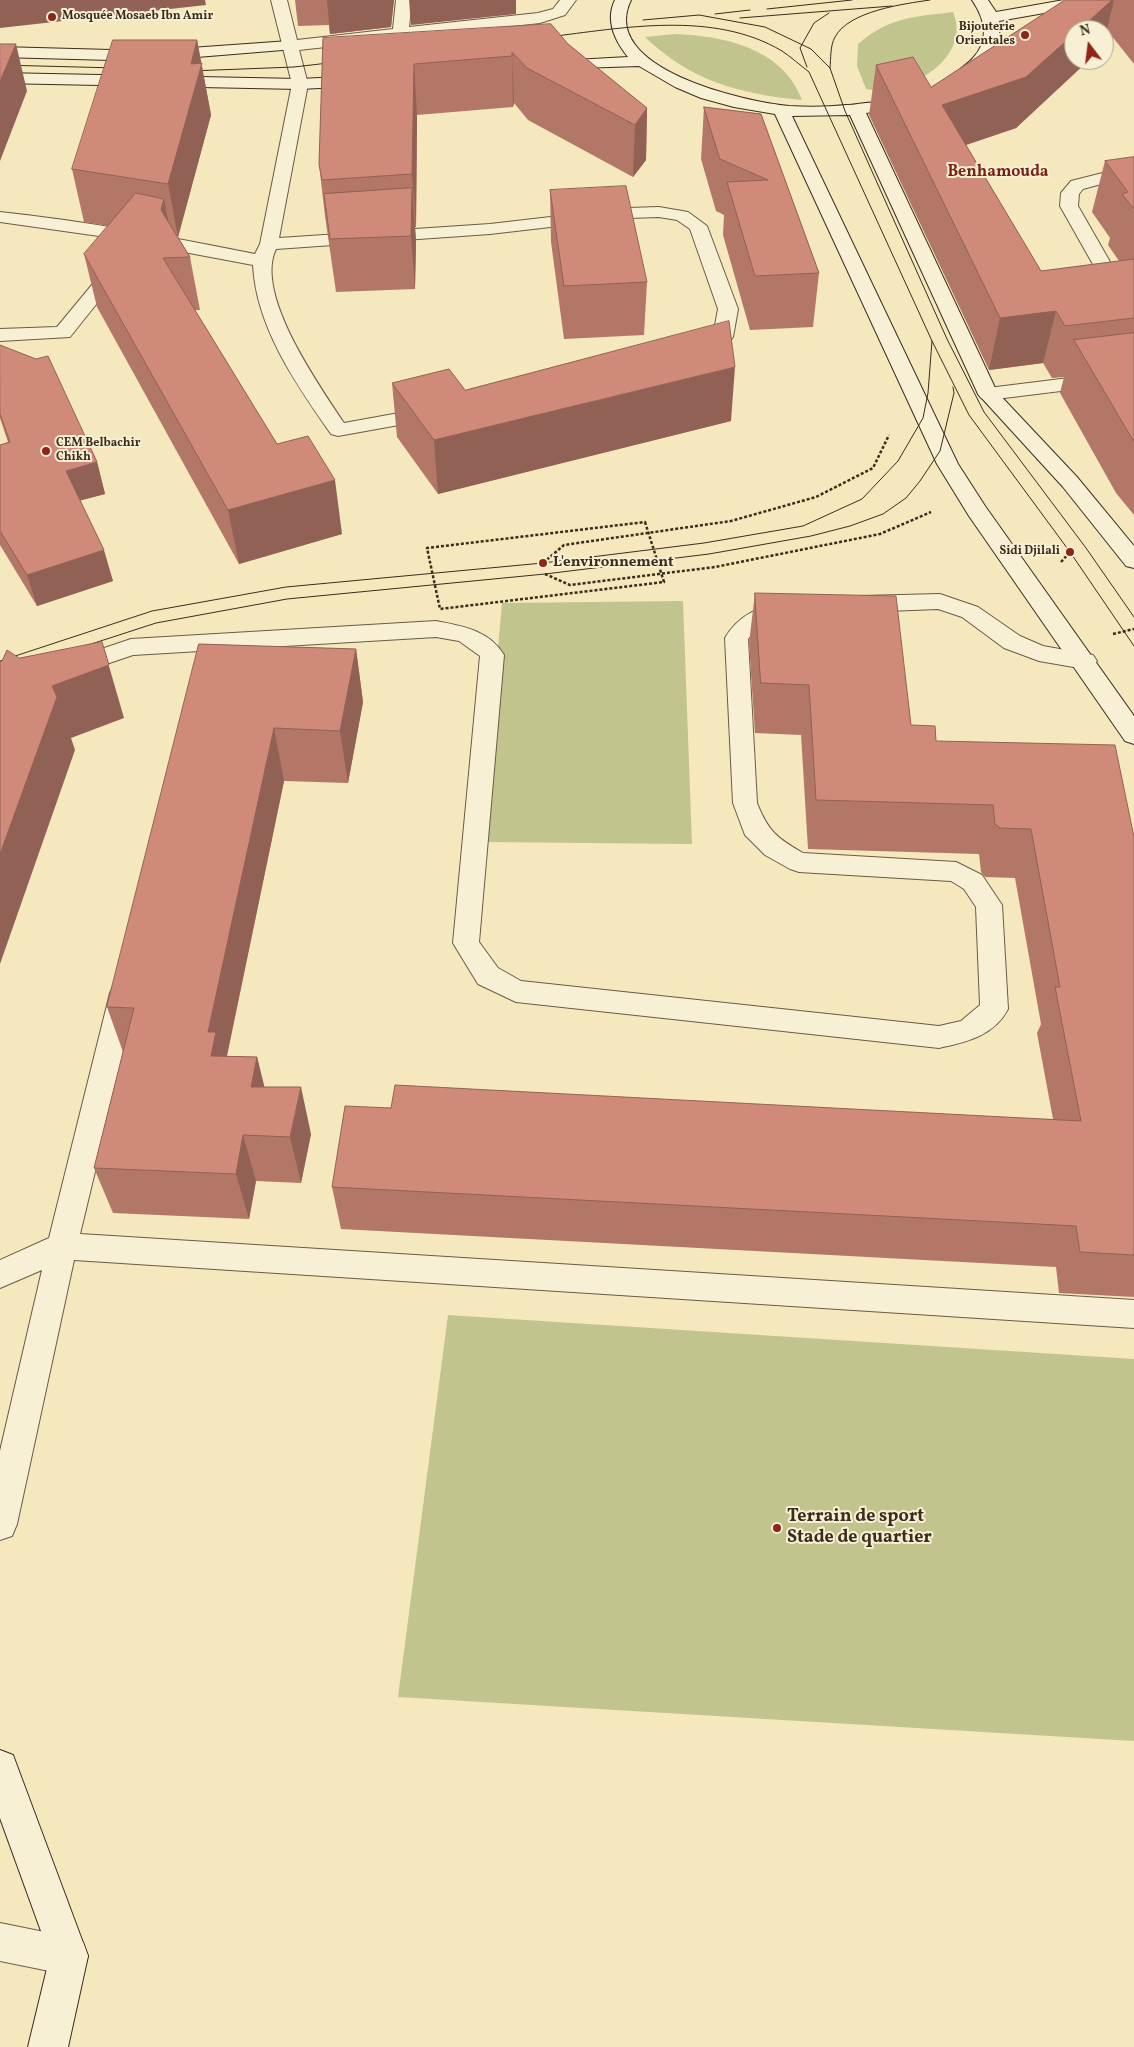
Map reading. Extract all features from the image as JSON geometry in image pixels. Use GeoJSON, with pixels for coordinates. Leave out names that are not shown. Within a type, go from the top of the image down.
{"type":"FeatureCollection","features":[{"type":"Feature","properties":{"kind":"street"},"geometry":{"type":"LineString","coordinates":[[279,0],[300,84],[265,253],[264,289],[278,330],[301,372],[338,430],[445,411]]}},
{"type":"Feature","properties":{"kind":"street"},"geometry":{"type":"LineString","coordinates":[[402,33],[404,0]]}},
{"type":"Feature","properties":{"kind":"street"},"geometry":{"type":"LineString","coordinates":[[0,52],[148,56],[289,46],[540,18],[559,12],[568,0]]}},
{"type":"Feature","properties":{"kind":"street"},"geometry":{"type":"LineString","coordinates":[[623,0],[618,22],[627,45],[641,61],[677,83],[725,100],[781,110],[856,110],[890,104]]}},
{"type":"Feature","properties":{"kind":"street"},"geometry":{"type":"LineString","coordinates":[[949,86],[978,66],[992,43],[991,18],[980,0]]}},
{"type":"Feature","properties":{"kind":"street"},"geometry":{"type":"LineString","coordinates":[[991,18],[1061,5],[1106,0]]}},
{"type":"Feature","properties":{"kind":"street"},"geometry":{"type":"LineString","coordinates":[[536,68],[641,61]]}},
{"type":"Feature","properties":{"kind":"street"},"geometry":{"type":"LineString","coordinates":[[0,78],[300,84],[374,80]]}},
{"type":"Feature","properties":{"kind":"street"},"geometry":{"type":"LineString","coordinates":[[781,110],[913,387],[923,418],[966,496],[1085,661],[1134,735]]}},
{"type":"Feature","properties":{"kind":"street"},"geometry":{"type":"LineString","coordinates":[[856,110],[988,394],[1070,482],[1134,561]]}},
{"type":"Feature","properties":{"kind":"street"},"geometry":{"type":"LineString","coordinates":[[1134,170],[1077,185],[1070,192],[1070,206],[1106,271],[1120,280],[1134,283]]}},
{"type":"Feature","properties":{"kind":"street"},"geometry":{"type":"LineString","coordinates":[[0,217],[43,221],[142,237],[265,253],[628,212],[660,212],[682,216],[698,226],[728,309],[723,337],[706,360],[697,363]]}},
{"type":"Feature","properties":{"kind":"street"},"geometry":{"type":"LineString","coordinates":[[0,335],[63,333],[142,237]]}},
{"type":"Feature","properties":{"kind":"street"},"geometry":{"type":"LineString","coordinates":[[988,394],[1134,376]]}},
{"type":"Feature","properties":{"kind":"street"},"geometry":{"type":"LineString","coordinates":[[836,605],[940,601],[970,612],[1012,642],[1030,649],[1085,661]]}},
{"type":"Feature","properties":{"kind":"street"},"geometry":{"type":"LineString","coordinates":[[0,692],[131,646],[210,644],[436,628],[464,634],[483,642],[492,655],[466,943],[488,976],[516,991],[939,1037],[968,1030],[994,1009],[989,905],[973,882],[956,872],[799,862],[774,848],[754,828],[745,803],[736,638],[743,626],[768,612],[808,606]]}},
{"type":"Feature","properties":{"kind":"street"},"geometry":{"type":"LineString","coordinates":[[203,672],[210,644]]}},
{"type":"Feature","properties":{"kind":"street"},"geometry":{"type":"LineString","coordinates":[[0,1524],[62,1246],[130,970]]}},
{"type":"Feature","properties":{"kind":"street"},"geometry":{"type":"LineString","coordinates":[[0,1274],[62,1246],[1134,1314]]}},
{"type":"Feature","properties":{"kind":"street"},"geometry":{"type":"LineString","coordinates":[[0,1768],[68,1956],[48,2047]]}},
{"type":"Feature","properties":{"kind":"street"},"geometry":{"type":"LineString","coordinates":[[0,1942],[68,1956]]}},
{"type":"Feature","properties":{"kind":"path"},"geometry":{"type":"LineString","coordinates":[[542,562],[564,545],[731,521],[816,497],[873,468],[913,387]]}},
{"type":"Feature","properties":{"kind":"path"},"geometry":{"type":"LineString","coordinates":[[545,574],[570,585],[715,567],[880,534],[966,496]]}},
{"type":"Feature","properties":{"kind":"path"},"geometry":{"type":"LineString","coordinates":[[645,522],[648,533],[664,582],[440,609],[427,548],[645,522]]}},
{"type":"Feature","properties":{"kind":"green space"},"geometry":{"type":"Polygon","coordinates":[[[953,12],[957,29],[953,45],[945,59],[932,71],[916,81],[899,87],[882,90],[866,89],[857,66],[858,44],[881,28],[892,23],[914,17],[953,12]]]}},
{"type":"Feature","properties":{"kind":"green space"},"geometry":{"type":"Polygon","coordinates":[[[675,34],[713,38],[750,48],[781,68],[793,82],[802,100],[757,94],[717,83],[680,65],[645,37],[675,34]]]}},
{"type":"Feature","properties":{"kind":"green space"},"geometry":{"type":"Polygon","coordinates":[[[683,601],[692,844],[481,842],[502,603],[683,601]]]}},
{"type":"Feature","properties":{"kind":"green space","name":"Terrain de sport Stade de quartier"},"geometry":{"type":"Polygon","coordinates":[[[448,1315],[1134,1359],[1134,1741],[398,1697],[448,1315]]]}},
{"type":"Feature","properties":{"kind":"building"},"geometry":{"type":"Polygon","coordinates":[[[1065,0],[1112,0],[1090,20],[1064,20],[1064,43],[1026,77],[942,105],[1041,271],[1134,259],[1134,318],[1065,326],[1056,311],[1000,318],[876,65],[913,57],[931,87],[1065,0]]]}},
{"type":"Feature","properties":{"kind":"building"},"geometry":{"type":"Polygon","coordinates":[[[551,24],[568,44],[647,108],[635,125],[527,68],[512,52],[512,56],[414,64],[412,174],[322,180],[319,164],[323,38],[551,24]]]}},
{"type":"Feature","properties":{"kind":"building"},"geometry":{"type":"Polygon","coordinates":[[[113,40],[197,40],[191,64],[202,63],[168,184],[72,169],[113,40]]]}},
{"type":"Feature","properties":{"kind":"building"},"geometry":{"type":"Polygon","coordinates":[[[0,44],[16,44],[0,81],[0,44]]]}},
{"type":"Feature","properties":{"kind":"building"},"geometry":{"type":"Polygon","coordinates":[[[704,107],[761,114],[819,273],[755,276],[727,182],[768,180],[720,159],[704,107]]]}},
{"type":"Feature","properties":{"kind":"building"},"geometry":{"type":"Polygon","coordinates":[[[1134,157],[1134,209],[1122,194],[1128,192],[1105,161],[1134,157]]]}},
{"type":"Feature","properties":{"kind":"building"},"geometry":{"type":"Polygon","coordinates":[[[626,186],[647,282],[564,286],[550,190],[626,186]]]}},
{"type":"Feature","properties":{"kind":"building"},"geometry":{"type":"Polygon","coordinates":[[[412,188],[411,236],[330,239],[324,194],[412,188]]]}},
{"type":"Feature","properties":{"kind":"building"},"geometry":{"type":"Polygon","coordinates":[[[136,193],[164,199],[161,210],[190,257],[163,258],[277,444],[308,436],[335,480],[228,510],[84,254],[136,193]]]}},
{"type":"Feature","properties":{"kind":"building"},"geometry":{"type":"Polygon","coordinates":[[[729,321],[735,367],[434,440],[392,383],[449,369],[465,390],[729,321]]]}},
{"type":"Feature","properties":{"kind":"building"},"geometry":{"type":"Polygon","coordinates":[[[1134,333],[1134,442],[1074,340],[1134,333]]]}},
{"type":"Feature","properties":{"kind":"building","name":"CEM Belbachir Chikh"},"geometry":{"type":"Polygon","coordinates":[[[0,345],[36,359],[48,356],[97,462],[66,471],[104,550],[27,575],[0,531],[0,445],[10,442],[0,414],[0,345]]]}},
{"type":"Feature","properties":{"kind":"building"},"geometry":{"type":"Polygon","coordinates":[[[755,593],[896,596],[911,725],[935,726],[936,741],[1115,745],[1134,837],[1134,1255],[1080,1252],[1076,1226],[332,1187],[345,1106],[391,1108],[395,1085],[1081,1121],[1055,987],[1060,987],[1031,829],[1000,828],[995,824],[993,805],[816,800],[809,685],[761,683],[755,593]]]}},
{"type":"Feature","properties":{"kind":"building"},"geometry":{"type":"Polygon","coordinates":[[[102,642],[109,665],[52,686],[57,697],[0,854],[0,662],[7,650],[19,658],[102,642]]]}},
{"type":"Feature","properties":{"kind":"building"},"geometry":{"type":"Polygon","coordinates":[[[199,644],[356,649],[340,731],[274,728],[208,1032],[216,1032],[211,1056],[257,1057],[251,1087],[301,1087],[290,1137],[243,1135],[236,1174],[94,1168],[134,1008],[107,1007],[199,644]]]}},
{"type":"Feature","properties":{"kind":"tram line"},"geometry":{"type":"LineString","coordinates":[[767,9],[852,0]]}},
{"type":"Feature","properties":{"kind":"tram line"},"geometry":{"type":"LineString","coordinates":[[830,68],[833,41],[842,28],[852,21],[878,10],[930,0]]}},
{"type":"Feature","properties":{"kind":"tram line"},"geometry":{"type":"LineString","coordinates":[[740,18],[892,6]]}},
{"type":"Feature","properties":{"kind":"tram line"},"geometry":{"type":"LineString","coordinates":[[715,14],[750,10]]}},
{"type":"Feature","properties":{"kind":"tram line"},"geometry":{"type":"LineString","coordinates":[[802,45],[814,23],[829,13]]}},
{"type":"Feature","properties":{"kind":"tram line"},"geometry":{"type":"LineString","coordinates":[[643,20],[699,15],[765,27],[802,45]]}},
{"type":"Feature","properties":{"kind":"tram line"},"geometry":{"type":"LineString","coordinates":[[548,37],[667,25],[727,30],[755,38],[782,51],[809,72],[932,341]]}},
{"type":"Feature","properties":{"kind":"tram line"},"geometry":{"type":"LineString","coordinates":[[802,45],[811,49],[830,68]]}},
{"type":"Feature","properties":{"kind":"tram line"},"geometry":{"type":"LineString","coordinates":[[802,45],[800,48],[807,67]]}},
{"type":"Feature","properties":{"kind":"tram line"},"geometry":{"type":"LineString","coordinates":[[190,71],[294,67],[337,62]]}},
{"type":"Feature","properties":{"kind":"tram line"},"geometry":{"type":"LineString","coordinates":[[0,65],[117,68]]}},
{"type":"Feature","properties":{"kind":"tram line"},"geometry":{"type":"LineString","coordinates":[[830,68],[845,111],[947,339],[984,412],[1086,548],[1134,617]]}},
{"type":"Feature","properties":{"kind":"tram line"},"geometry":{"type":"LineString","coordinates":[[0,661],[152,611],[286,587],[543,563],[704,543],[803,526],[862,499],[898,461],[923,418],[928,393],[932,341]]}},
{"type":"Feature","properties":{"kind":"tram line"},"geometry":{"type":"LineString","coordinates":[[932,341],[969,415],[1070,552],[1134,646]]}},
{"type":"Feature","properties":{"kind":"tram line"},"geometry":{"type":"LineString","coordinates":[[79,648],[156,623],[287,599],[545,574],[709,554],[811,536],[850,526],[883,514],[906,498],[920,481],[940,451],[954,393],[953,387]]}},
{"type":"Feature","properties":{"kind":"place","name":"Mosquée Mosaeb Ibn Amir"},"geometry":{"type":"Point","coordinates":[52,17]}},
{"type":"Feature","properties":{"kind":"place","name":"Bijouterie Orientales"},"geometry":{"type":"Point","coordinates":[1025,35]}},
{"type":"Feature","properties":{"kind":"place","name":"CEM Belbachir Chikh"},"geometry":{"type":"Point","coordinates":[46,451]}},
{"type":"Feature","properties":{"kind":"place","name":"Sidi Djilali"},"geometry":{"type":"Point","coordinates":[1070,552]}},
{"type":"Feature","properties":{"kind":"place","name":"L'environnement"},"geometry":{"type":"Point","coordinates":[543,563]}},
{"type":"Feature","properties":{"kind":"place","name":"Terrain de sport Stade de quartier"},"geometry":{"type":"Point","coordinates":[777,1528]}},
{"type":"Feature","properties":{"kind":"district","name":"Benhamouda"},"geometry":{"type":"Point","coordinates":[998,173]}}]}
